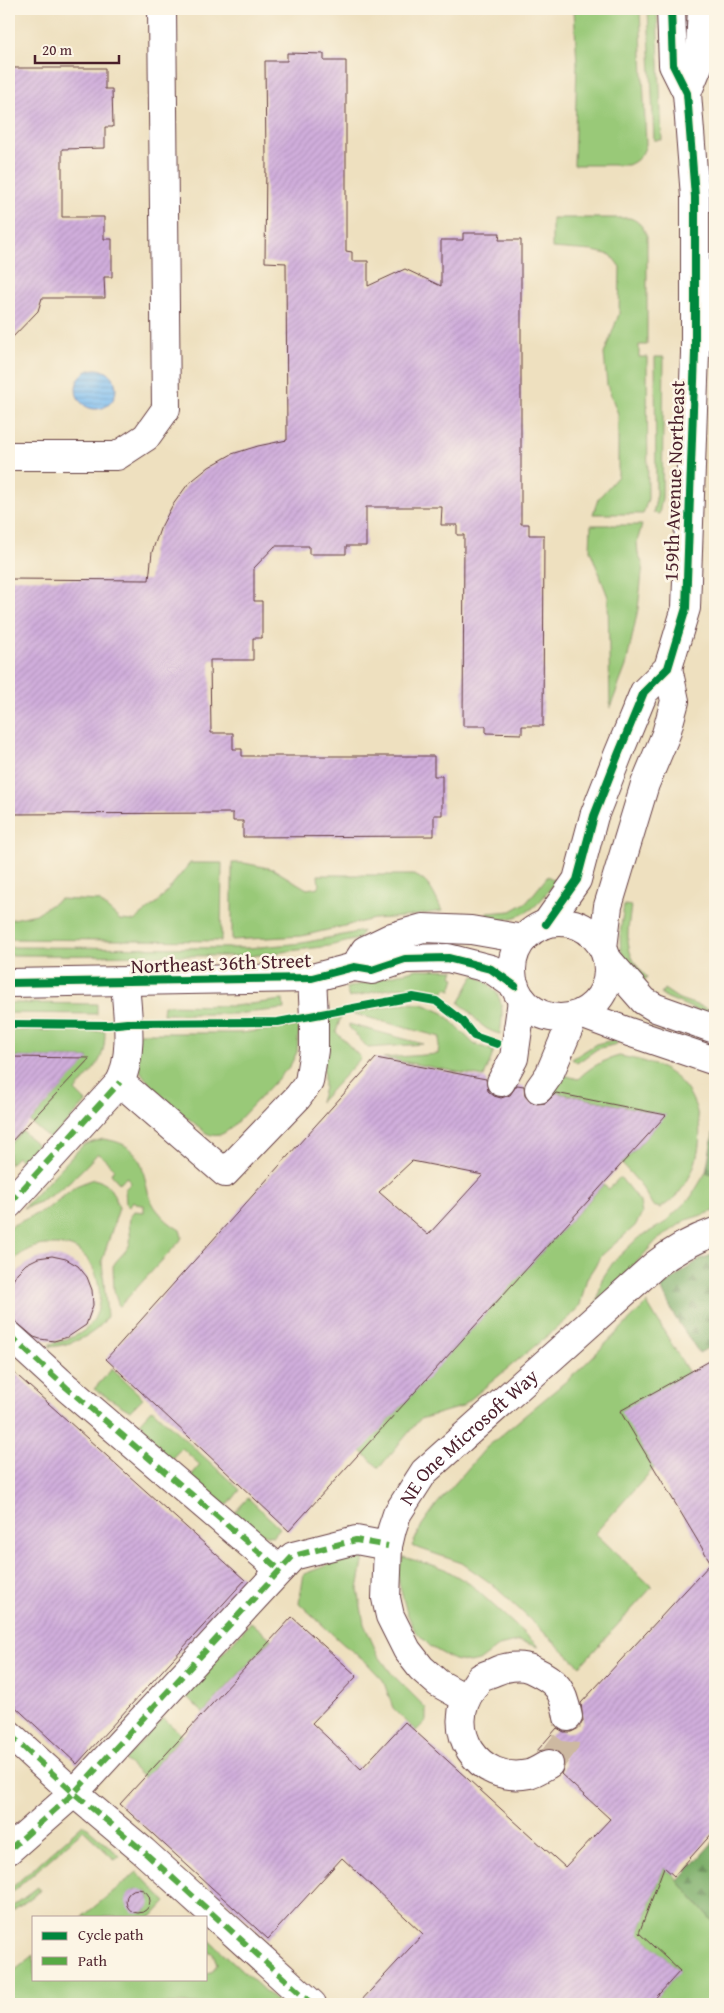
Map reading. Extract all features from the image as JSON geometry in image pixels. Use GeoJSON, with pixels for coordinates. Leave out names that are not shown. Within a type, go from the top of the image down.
{"type":"FeatureCollection","features":[{"type":"Feature","properties":{"kind":"street"},"geometry":{"type":"LineString","coordinates":[[9,456],[117,456],[146,437],[166,409],[162,9]]}},
{"type":"Feature","properties":{"kind":"street","name":"159th Avenue Northeast"},"geometry":{"type":"LineString","coordinates":[[546,924],[577,880],[594,816],[644,692],[668,668],[686,608],[695,353],[705,197],[686,93],[673,65],[671,9]]}},
{"type":"Feature","properties":{"kind":"street","name":"159th Avenue Northeast"},"geometry":{"type":"LineString","coordinates":[[686,93],[698,64],[702,9]]}},
{"type":"Feature","properties":{"kind":"street","name":"159th Avenue Northeast"},"geometry":{"type":"LineString","coordinates":[[606,954],[608,906],[645,784],[666,734],[675,701],[668,668]]}},
{"type":"Feature","properties":{"kind":"street"},"geometry":{"type":"LineString","coordinates":[[501,1082],[514,1058],[518,993],[512,970],[515,954],[523,939],[533,930],[546,924],[560,921],[576,924],[590,932],[644,1001],[656,1008],[715,1029]]}},
{"type":"Feature","properties":{"kind":"street"},"geometry":{"type":"LineString","coordinates":[[354,967],[365,950],[392,937],[423,928],[471,930],[523,939]]}},
{"type":"Feature","properties":{"kind":"street"},"geometry":{"type":"LineString","coordinates":[[518,993],[535,1011],[550,1017],[566,1019],[577,1015],[595,1005],[604,991],[609,975],[606,954]]}},
{"type":"Feature","properties":{"kind":"street","name":"Northeast 36th Street"},"geometry":{"type":"LineString","coordinates":[[9,983],[312,978],[354,967],[372,970],[405,959],[448,958],[491,969],[518,993]]}},
{"type":"Feature","properties":{"kind":"street"},"geometry":{"type":"LineString","coordinates":[[120,1082],[225,1173],[298,1097],[309,1082],[314,1050],[312,978]]}},
{"type":"Feature","properties":{"kind":"street"},"geometry":{"type":"LineString","coordinates":[[9,1204],[120,1082],[126,1070],[128,1055],[125,982]]}},
{"type":"Feature","properties":{"kind":"street"},"geometry":{"type":"LineString","coordinates":[[577,1015],[715,1061]]}},
{"type":"Feature","properties":{"kind":"street"},"geometry":{"type":"LineString","coordinates":[[539,1090],[577,1015]]}},
{"type":"Feature","properties":{"kind":"street","name":"NE One Microsoft Way"},"geometry":{"type":"LineString","coordinates":[[465,1698],[438,1683],[421,1668],[407,1650],[390,1616],[386,1598],[388,1546],[397,1514],[424,1472],[655,1265],[674,1250],[715,1232]]}},
{"type":"Feature","properties":{"kind":"street"},"geometry":{"type":"LineString","coordinates":[[9,1335],[67,1388],[280,1570]]}},
{"type":"Feature","properties":{"kind":"street"},"geometry":{"type":"LineString","coordinates":[[9,1850],[74,1793],[292,1556],[356,1540],[388,1546]]}},
{"type":"Feature","properties":{"kind":"street"},"geometry":{"type":"LineString","coordinates":[[550,1764],[529,1774],[504,1774],[482,1764],[466,1746],[460,1722],[465,1698],[480,1678],[502,1668],[526,1667],[548,1677],[554,1683],[564,1695],[568,1717]]}},
{"type":"Feature","properties":{"kind":"street"},"geometry":{"type":"LineString","coordinates":[[9,1734],[74,1793],[143,1851],[312,2004]]}},
{"type":"Feature","properties":{"kind":"green space"},"geometry":{"type":"Polygon","coordinates":[[[574,9],[640,9],[646,144],[640,157],[628,165],[574,165],[577,64],[574,9]]]}},
{"type":"Feature","properties":{"kind":"green space"},"geometry":{"type":"Polygon","coordinates":[[[648,9],[657,9],[662,140],[654,140],[648,9]]]}},
{"type":"Feature","properties":{"kind":"green space"},"geometry":{"type":"Polygon","coordinates":[[[552,218],[630,218],[640,225],[647,236],[647,345],[639,345],[639,357],[647,357],[648,499],[643,514],[593,514],[598,499],[618,476],[618,414],[607,385],[604,354],[619,314],[620,267],[611,255],[593,251],[552,248],[552,218]]]}},
{"type":"Feature","properties":{"kind":"green space"},"geometry":{"type":"Polygon","coordinates":[[[655,357],[664,357],[662,498],[659,514],[653,513],[656,499],[655,357]]]}},
{"type":"Feature","properties":{"kind":"green space"},"geometry":{"type":"Polygon","coordinates":[[[591,525],[642,525],[637,542],[638,554],[643,565],[638,609],[626,666],[610,708],[608,597],[590,550],[591,525]]]}},
{"type":"Feature","properties":{"kind":"green space"},"geometry":{"type":"Polygon","coordinates":[[[190,863],[222,863],[221,941],[9,939],[9,920],[36,914],[60,899],[99,901],[120,920],[134,921],[159,901],[190,863]]]}},
{"type":"Feature","properties":{"kind":"green space"},"geometry":{"type":"Polygon","coordinates":[[[232,863],[244,863],[273,869],[307,889],[319,887],[318,875],[414,875],[428,885],[442,911],[404,917],[374,919],[302,936],[232,940],[232,863]]]}},
{"type":"Feature","properties":{"kind":"green space"},"geometry":{"type":"Polygon","coordinates":[[[548,876],[555,881],[534,907],[520,915],[487,922],[487,913],[511,911],[527,902],[548,876]]]}},
{"type":"Feature","properties":{"kind":"green space"},"geometry":{"type":"Polygon","coordinates":[[[624,905],[631,906],[628,945],[634,961],[647,977],[643,982],[627,964],[621,950],[620,935],[624,905]]]}},
{"type":"Feature","properties":{"kind":"green space"},"geometry":{"type":"Polygon","coordinates":[[[363,931],[358,939],[329,946],[251,956],[9,955],[9,947],[249,948],[302,943],[363,931]]]}},
{"type":"Feature","properties":{"kind":"green space"},"geometry":{"type":"Polygon","coordinates":[[[417,969],[454,970],[452,977],[455,978],[451,990],[446,988],[443,993],[431,989],[407,987],[349,998],[346,988],[417,969]]]}},
{"type":"Feature","properties":{"kind":"green space"},"geometry":{"type":"Polygon","coordinates":[[[475,975],[491,987],[500,999],[502,1014],[500,1034],[487,1029],[459,1003],[475,975]]]}},
{"type":"Feature","properties":{"kind":"green space"},"geometry":{"type":"Polygon","coordinates":[[[664,989],[679,999],[715,1011],[715,1018],[661,995],[664,989]]]}},
{"type":"Feature","properties":{"kind":"green space"},"geometry":{"type":"Polygon","coordinates":[[[283,1000],[284,1009],[234,1014],[163,1014],[164,1005],[234,1006],[283,1000]]]}},
{"type":"Feature","properties":{"kind":"green space"},"geometry":{"type":"Polygon","coordinates":[[[9,1003],[97,1004],[97,1014],[9,1013],[9,1003]]]}},
{"type":"Feature","properties":{"kind":"green space"},"geometry":{"type":"Polygon","coordinates":[[[406,1003],[423,1004],[443,1013],[474,1044],[494,1051],[484,1077],[383,1058],[438,1054],[440,1037],[351,1013],[406,1003]]]}},
{"type":"Feature","properties":{"kind":"green space"},"geometry":{"type":"Polygon","coordinates":[[[341,1016],[336,1032],[361,1058],[320,1102],[324,1088],[323,1020],[341,1016]]]}},
{"type":"Feature","properties":{"kind":"green space"},"geometry":{"type":"Polygon","coordinates":[[[349,1024],[423,1044],[368,1048],[349,1027],[349,1024]]]}},
{"type":"Feature","properties":{"kind":"green space"},"geometry":{"type":"Polygon","coordinates":[[[299,1026],[297,1052],[290,1066],[230,1129],[219,1135],[206,1133],[169,1102],[143,1075],[137,1060],[139,1033],[241,1033],[299,1026]]]}},
{"type":"Feature","properties":{"kind":"green space"},"geometry":{"type":"Polygon","coordinates":[[[9,1030],[105,1031],[101,1058],[75,1091],[86,1102],[51,1140],[30,1122],[89,1058],[9,1057],[9,1030]]]}},
{"type":"Feature","properties":{"kind":"green space"},"geometry":{"type":"Polygon","coordinates":[[[617,1039],[617,1044],[597,1049],[577,1063],[572,1059],[596,1044],[617,1039]]]}},
{"type":"Feature","properties":{"kind":"green space"},"geometry":{"type":"Polygon","coordinates":[[[619,1056],[654,1065],[678,1079],[693,1100],[698,1117],[700,1134],[698,1152],[693,1169],[685,1185],[674,1198],[660,1208],[653,1206],[640,1184],[622,1164],[666,1115],[554,1092],[564,1075],[578,1079],[597,1065],[619,1056]]]}},
{"type":"Feature","properties":{"kind":"green space"},"geometry":{"type":"Polygon","coordinates":[[[715,1123],[715,1175],[706,1172],[715,1123]]]}},
{"type":"Feature","properties":{"kind":"green space"},"geometry":{"type":"Polygon","coordinates":[[[22,1131],[42,1149],[27,1166],[17,1157],[9,1165],[9,1145],[22,1131]]]}},
{"type":"Feature","properties":{"kind":"green space"},"geometry":{"type":"Polygon","coordinates":[[[103,1139],[120,1143],[131,1149],[138,1157],[147,1188],[157,1210],[170,1224],[180,1230],[182,1237],[119,1307],[114,1291],[113,1266],[130,1243],[129,1223],[131,1215],[134,1211],[144,1212],[144,1205],[133,1201],[129,1207],[126,1204],[125,1189],[131,1183],[127,1177],[119,1183],[111,1174],[114,1168],[98,1153],[64,1186],[44,1200],[23,1208],[83,1145],[103,1139]]]}},
{"type":"Feature","properties":{"kind":"green space"},"geometry":{"type":"Polygon","coordinates":[[[706,1172],[715,1175],[715,1211],[686,1220],[656,1241],[596,1307],[602,1279],[614,1261],[638,1238],[663,1224],[691,1197],[706,1172]]]}},
{"type":"Feature","properties":{"kind":"green space"},"geometry":{"type":"Polygon","coordinates":[[[620,1177],[640,1202],[642,1214],[635,1226],[602,1255],[587,1278],[580,1305],[570,1317],[461,1407],[420,1419],[379,1468],[361,1451],[603,1185],[609,1189],[620,1177]]]}},
{"type":"Feature","properties":{"kind":"green space"},"geometry":{"type":"Polygon","coordinates":[[[93,1179],[104,1183],[110,1189],[119,1208],[102,1261],[107,1316],[97,1329],[83,1338],[50,1347],[50,1344],[82,1332],[92,1323],[98,1308],[99,1298],[99,1287],[96,1277],[87,1258],[80,1252],[64,1245],[45,1245],[33,1248],[23,1253],[9,1266],[9,1227],[47,1209],[76,1186],[93,1179]]]}},
{"type":"Feature","properties":{"kind":"green space"},"geometry":{"type":"Polygon","coordinates":[[[715,1254],[715,1344],[699,1353],[675,1317],[661,1288],[700,1259],[715,1254]]]}},
{"type":"Feature","properties":{"kind":"green space"},"geometry":{"type":"Polygon","coordinates":[[[647,1303],[689,1373],[621,1411],[654,1468],[595,1533],[652,1587],[580,1666],[492,1584],[462,1563],[412,1546],[422,1525],[437,1504],[486,1448],[577,1372],[647,1303]]]}},
{"type":"Feature","properties":{"kind":"green space"},"geometry":{"type":"Polygon","coordinates":[[[112,1369],[143,1398],[130,1411],[94,1389],[112,1369]]]}},
{"type":"Feature","properties":{"kind":"green space"},"geometry":{"type":"Polygon","coordinates":[[[152,1409],[240,1490],[228,1505],[201,1493],[191,1476],[200,1465],[182,1448],[169,1461],[157,1447],[140,1422],[152,1409]]]}},
{"type":"Feature","properties":{"kind":"green space"},"geometry":{"type":"Polygon","coordinates":[[[248,1498],[280,1528],[273,1536],[256,1533],[234,1513],[248,1498]]]}},
{"type":"Feature","properties":{"kind":"green space"},"geometry":{"type":"Polygon","coordinates":[[[364,1557],[358,1589],[364,1624],[378,1655],[392,1674],[426,1708],[426,1721],[416,1731],[393,1708],[383,1680],[364,1660],[343,1644],[299,1603],[304,1574],[336,1562],[364,1557]]]}},
{"type":"Feature","properties":{"kind":"green space"},"geometry":{"type":"Polygon","coordinates":[[[403,1557],[443,1568],[470,1584],[539,1647],[519,1641],[499,1646],[479,1661],[470,1663],[454,1660],[431,1647],[415,1631],[407,1613],[398,1572],[403,1557]]]}},
{"type":"Feature","properties":{"kind":"green space"},"geometry":{"type":"Polygon","coordinates":[[[251,1622],[271,1639],[203,1713],[185,1695],[251,1622]]]}},
{"type":"Feature","properties":{"kind":"green space"},"geometry":{"type":"Polygon","coordinates":[[[163,1718],[182,1735],[144,1778],[125,1760],[163,1718]]]}},
{"type":"Feature","properties":{"kind":"green space"},"geometry":{"type":"Polygon","coordinates":[[[83,1824],[120,1856],[115,1860],[83,1830],[9,1895],[9,1890],[83,1824]]]}},
{"type":"Feature","properties":{"kind":"green space"},"geometry":{"type":"Polygon","coordinates":[[[715,1840],[715,1924],[678,1881],[715,1840]]]}},
{"type":"Feature","properties":{"kind":"green space"},"geometry":{"type":"Polygon","coordinates":[[[664,1867],[715,1924],[715,2004],[655,2004],[653,2001],[680,1971],[639,1933],[664,1867]]]}},
{"type":"Feature","properties":{"kind":"green space"},"geometry":{"type":"Polygon","coordinates":[[[137,1872],[166,1902],[153,1916],[83,1916],[137,1872]],[[136,1889],[129,1893],[126,1901],[132,1911],[139,1913],[146,1910],[150,1899],[147,1892],[136,1889]]]}},
{"type":"Feature","properties":{"kind":"green space"},"geometry":{"type":"Polygon","coordinates":[[[38,1887],[40,1891],[9,1914],[9,1909],[38,1887]]]}},
{"type":"Feature","properties":{"kind":"green space"},"geometry":{"type":"Polygon","coordinates":[[[208,1939],[279,2004],[9,2004],[9,1975],[32,1957],[32,1980],[208,1980],[208,1973],[213,1971],[217,1964],[213,1953],[208,1952],[208,1939]]]}},
{"type":"Feature","properties":{"kind":"water"},"geometry":{"type":"Polygon","coordinates":[[[92,369],[100,369],[107,372],[113,378],[116,389],[113,400],[107,406],[100,409],[92,409],[85,406],[79,400],[76,393],[76,385],[79,378],[85,372],[92,369]]]}},
{"type":"Feature","properties":{"kind":"building"},"geometry":{"type":"Polygon","coordinates":[[[287,53],[324,54],[324,61],[346,61],[346,251],[352,252],[352,261],[368,261],[368,286],[405,269],[441,286],[441,240],[463,240],[463,233],[500,233],[499,240],[521,240],[521,524],[529,524],[529,535],[544,535],[543,726],[522,726],[522,734],[486,733],[486,726],[463,726],[464,535],[457,535],[457,525],[441,525],[442,507],[366,507],[366,546],[346,546],[346,554],[309,554],[309,546],[275,546],[254,568],[254,601],[262,601],[262,638],[253,638],[253,660],[210,660],[211,733],[233,733],[233,749],[242,749],[242,756],[434,756],[434,776],[442,776],[442,815],[434,815],[434,836],[243,837],[243,821],[233,821],[233,813],[9,814],[9,579],[149,580],[152,552],[160,529],[172,506],[188,484],[209,467],[232,454],[287,440],[286,263],[265,262],[265,61],[287,61],[287,53]]]}},
{"type":"Feature","properties":{"kind":"building"},"geometry":{"type":"Polygon","coordinates":[[[9,68],[105,68],[105,89],[112,89],[113,127],[105,127],[105,148],[62,149],[62,217],[104,217],[104,239],[112,239],[112,277],[104,277],[105,298],[42,298],[38,311],[9,341],[9,68]]]}},
{"type":"Feature","properties":{"kind":"building"},"geometry":{"type":"Polygon","coordinates":[[[9,1057],[90,1058],[9,1144],[9,1057]]]}},
{"type":"Feature","properties":{"kind":"building"},"geometry":{"type":"Polygon","coordinates":[[[376,1058],[486,1079],[488,1091],[494,1096],[501,1098],[510,1095],[517,1085],[524,1086],[525,1096],[530,1102],[537,1104],[546,1103],[556,1093],[666,1115],[289,1531],[106,1359],[376,1058]],[[412,1161],[379,1192],[428,1235],[483,1175],[412,1161]]]}},
{"type":"Feature","properties":{"kind":"building"},"geometry":{"type":"Polygon","coordinates":[[[52,1256],[66,1259],[78,1266],[87,1277],[92,1290],[93,1305],[86,1325],[68,1337],[54,1341],[34,1337],[15,1321],[9,1302],[10,1286],[17,1273],[26,1264],[38,1258],[52,1256]]]}},
{"type":"Feature","properties":{"kind":"building"},"geometry":{"type":"Polygon","coordinates":[[[715,1358],[715,1830],[674,1876],[664,1867],[639,1933],[680,1971],[650,2004],[358,2004],[423,1934],[342,1858],[268,1939],[120,1804],[292,1617],[357,1676],[312,1723],[361,1769],[405,1722],[565,1867],[610,1819],[561,1774],[565,1764],[563,1756],[558,1751],[549,1748],[536,1752],[557,1728],[564,1732],[571,1732],[579,1728],[583,1721],[581,1703],[711,1563],[620,1411],[715,1358]]]}},
{"type":"Feature","properties":{"kind":"building"},"geometry":{"type":"Polygon","coordinates":[[[9,1368],[245,1580],[77,1764],[9,1701],[9,1368]]]}},
{"type":"Feature","properties":{"kind":"building"},"geometry":{"type":"Polygon","coordinates":[[[138,1889],[143,1890],[149,1896],[149,1906],[143,1912],[138,1913],[133,1912],[127,1906],[126,1901],[127,1896],[133,1890],[138,1889]]]}},
{"type":"Feature","properties":{"kind":"tunnel"},"geometry":{"type":"LineString","coordinates":[[549,1764],[565,1743],[568,1717]]}},
{"type":"Feature","properties":{"kind":"marked path"},"geometry":{"type":"LineString","coordinates":[[9,1204],[120,1082]]}},
{"type":"Feature","properties":{"kind":"marked path"},"geometry":{"type":"LineString","coordinates":[[9,1335],[67,1388],[280,1570]]}},
{"type":"Feature","properties":{"kind":"marked path"},"geometry":{"type":"LineString","coordinates":[[9,1850],[74,1793],[293,1556],[356,1540],[388,1546]]}},
{"type":"Feature","properties":{"kind":"marked path"},"geometry":{"type":"LineString","coordinates":[[9,1734],[74,1793],[143,1851],[312,2004]]}},
{"type":"Feature","properties":{"kind":"cycle path"},"geometry":{"type":"LineString","coordinates":[[546,924],[577,880],[594,816],[618,755],[644,692],[668,668],[686,608],[695,353],[695,197],[687,93],[673,65],[671,9]]}},
{"type":"Feature","properties":{"kind":"cycle path"},"geometry":{"type":"LineString","coordinates":[[9,983],[312,978],[354,967],[372,970],[405,959],[448,958],[491,969],[515,986]]}},
{"type":"Feature","properties":{"kind":"cycle path"},"geometry":{"type":"LineString","coordinates":[[9,1024],[108,1025],[127,1023],[278,1022],[413,997],[436,1001],[462,1021],[474,1036],[497,1044]]}}]}
